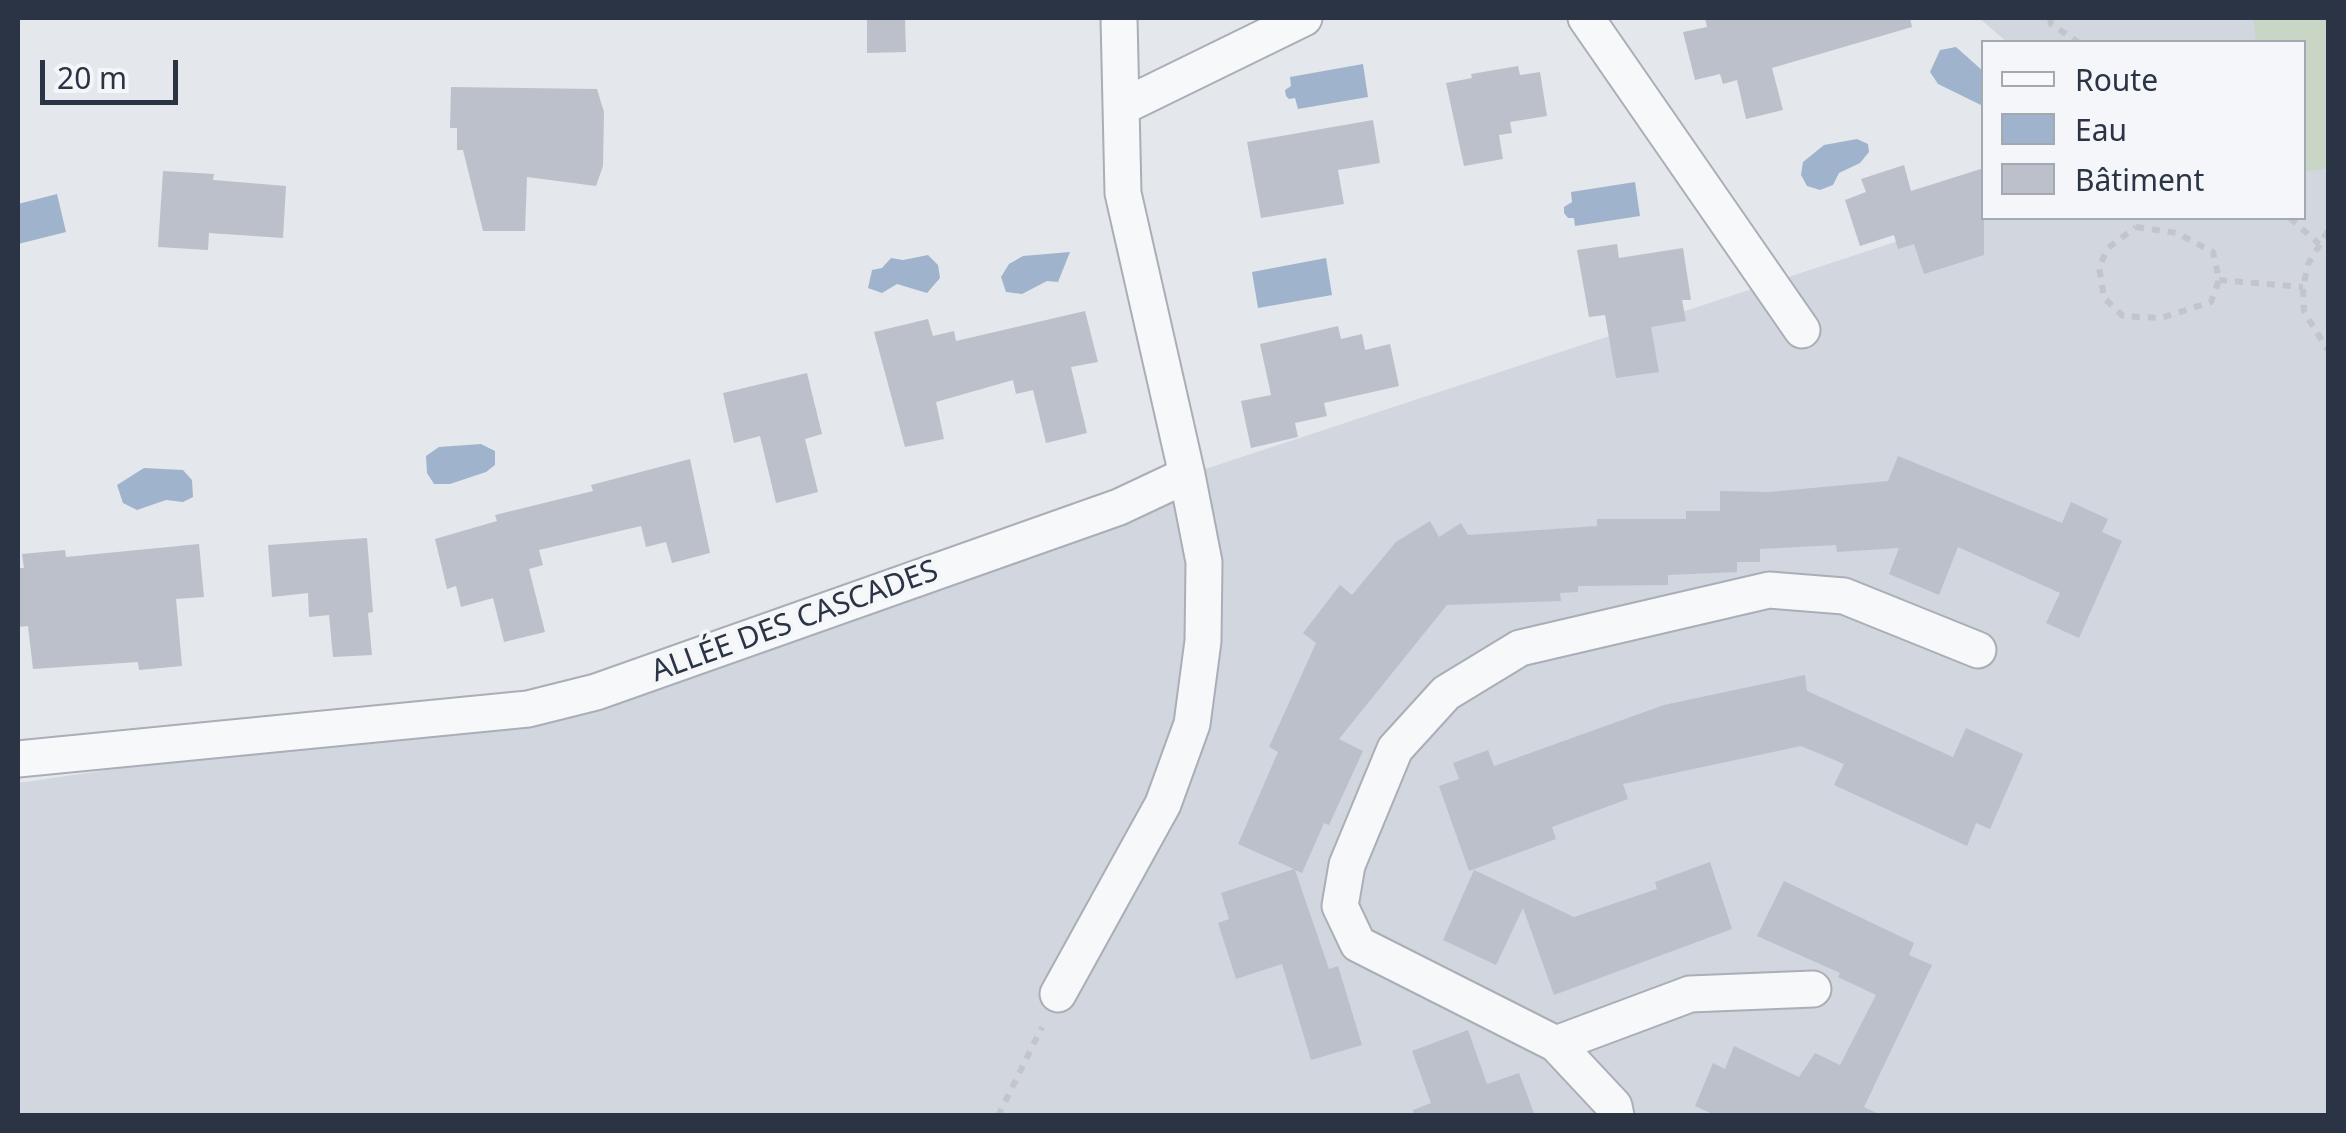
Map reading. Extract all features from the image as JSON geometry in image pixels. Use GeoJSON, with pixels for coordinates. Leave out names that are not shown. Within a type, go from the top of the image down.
{"type":"FeatureCollection","features":[{"type":"Feature","properties":{"kind":"street"},"geometry":{"type":"LineString","coordinates":[[1058,994],[1163,804],[1192,724],[1203,641],[1204,562],[1123,193],[1119,18]]}},
{"type":"Feature","properties":{"kind":"street"},"geometry":{"type":"LineString","coordinates":[[1124,106],[1304,18]]}},
{"type":"Feature","properties":{"kind":"street"},"geometry":{"type":"LineString","coordinates":[[1586,18],[1802,330]]}},
{"type":"Feature","properties":{"kind":"street","name":"ALLÉE DES CASCADES"},"geometry":{"type":"LineString","coordinates":[[18,759],[528,709],[596,692],[1118,507],[1187,475]]}},
{"type":"Feature","properties":{"kind":"street"},"geometry":{"type":"LineString","coordinates":[[1616,1116],[1614,1106],[1556,1044],[1358,944],[1340,906],[1348,866],[1395,749],[1446,692],[1520,648],[1770,590],[1844,596],[1978,650]]}},
{"type":"Feature","properties":{"kind":"street"},"geometry":{"type":"LineString","coordinates":[[1556,1044],[1690,994],[1812,990]]}},
{"type":"Feature","properties":{"kind":"path"},"geometry":{"type":"LineString","coordinates":[[2050,18],[2051,24],[2075,40]]}},
{"type":"Feature","properties":{"kind":"path"},"geometry":{"type":"LineString","coordinates":[[2292,220],[2319,244]]}},
{"type":"Feature","properties":{"kind":"path"},"geometry":{"type":"LineString","coordinates":[[2136,227],[2177,233],[2213,252],[2219,280],[2210,302],[2161,318],[2123,316],[2104,298],[2099,267],[2108,248],[2136,227]]}},
{"type":"Feature","properties":{"kind":"path"},"geometry":{"type":"LineString","coordinates":[[2328,231],[2308,264],[2303,287],[2304,312],[2328,350]]}},
{"type":"Feature","properties":{"kind":"path"},"geometry":{"type":"LineString","coordinates":[[2219,280],[2303,287]]}},
{"type":"Feature","properties":{"kind":"path"},"geometry":{"type":"LineString","coordinates":[[998,1116],[1058,994]]}},
{"type":"Feature","properties":{"kind":"shaded area"},"geometry":{"type":"Polygon","coordinates":[[[1979,18],[2328,18],[2328,1115],[18,1115],[18,783],[528,709],[1187,475],[1981,214],[1981,220],[2306,220],[2306,40],[2005,40],[1979,18]]]}},
{"type":"Feature","properties":{"kind":"green space"},"geometry":{"type":"Polygon","coordinates":[[[2253,18],[2328,18],[2328,168],[2306,172],[2306,40],[2256,40],[2253,18]]]}},
{"type":"Feature","properties":{"kind":"water"},"geometry":{"type":"Polygon","coordinates":[[[1956,47],[1981,69],[1981,105],[1938,84],[1930,72],[1940,50],[1956,47]]]}},
{"type":"Feature","properties":{"kind":"water"},"geometry":{"type":"Polygon","coordinates":[[[1363,64],[1368,97],[1298,109],[1295,98],[1286,96],[1290,77],[1363,64]]]}},
{"type":"Feature","properties":{"kind":"water"},"geometry":{"type":"Polygon","coordinates":[[[1857,139],[1868,144],[1869,152],[1860,163],[1839,173],[1833,185],[1820,190],[1807,186],[1801,175],[1803,162],[1824,145],[1857,139]]]}},
{"type":"Feature","properties":{"kind":"water"},"geometry":{"type":"Polygon","coordinates":[[[1635,182],[1640,216],[1575,226],[1574,218],[1564,213],[1564,207],[1572,202],[1571,192],[1635,182]]]}},
{"type":"Feature","properties":{"kind":"water"},"geometry":{"type":"Polygon","coordinates":[[[57,194],[66,232],[18,244],[18,204],[57,194]]]}},
{"type":"Feature","properties":{"kind":"water"},"geometry":{"type":"Polygon","coordinates":[[[1070,252],[1058,282],[1047,281],[1022,294],[1006,292],[1001,277],[1009,264],[1023,256],[1070,252]]]}},
{"type":"Feature","properties":{"kind":"water"},"geometry":{"type":"Polygon","coordinates":[[[928,255],[938,265],[940,278],[927,293],[897,284],[882,293],[868,288],[872,270],[882,268],[891,258],[928,255]]]}},
{"type":"Feature","properties":{"kind":"water"},"geometry":{"type":"Polygon","coordinates":[[[1326,258],[1332,295],[1258,308],[1252,272],[1326,258]]]}},
{"type":"Feature","properties":{"kind":"water"},"geometry":{"type":"Polygon","coordinates":[[[481,444],[495,451],[495,465],[450,484],[434,484],[427,473],[426,456],[439,447],[481,444]]]}},
{"type":"Feature","properties":{"kind":"water"},"geometry":{"type":"Polygon","coordinates":[[[144,468],[183,470],[192,480],[193,497],[183,502],[166,500],[137,510],[123,503],[117,485],[144,468]]]}},
{"type":"Feature","properties":{"kind":"building"},"geometry":{"type":"Polygon","coordinates":[[[867,18],[905,18],[906,52],[867,53],[867,18]]]}},
{"type":"Feature","properties":{"kind":"building"},"geometry":{"type":"Polygon","coordinates":[[[1705,18],[1910,18],[1912,27],[1772,68],[1783,110],[1746,119],[1737,80],[1723,84],[1720,74],[1695,80],[1683,32],[1707,27],[1705,18]]]}},
{"type":"Feature","properties":{"kind":"building"},"geometry":{"type":"Polygon","coordinates":[[[1518,66],[1520,75],[1540,72],[1547,116],[1510,122],[1512,133],[1499,135],[1503,159],[1464,166],[1446,83],[1472,78],[1471,74],[1518,66]]]}},
{"type":"Feature","properties":{"kind":"building"},"geometry":{"type":"Polygon","coordinates":[[[451,87],[597,89],[604,112],[603,166],[596,186],[527,177],[525,231],[483,231],[463,150],[457,150],[457,128],[450,128],[451,87]]]}},
{"type":"Feature","properties":{"kind":"building"},"geometry":{"type":"Polygon","coordinates":[[[1373,120],[1380,163],[1338,170],[1344,204],[1261,218],[1247,142],[1373,120]]]}},
{"type":"Feature","properties":{"kind":"building"},"geometry":{"type":"Polygon","coordinates":[[[1904,165],[1911,191],[1981,169],[1984,255],[1924,274],[1914,244],[1898,249],[1894,235],[1860,246],[1845,200],[1866,192],[1861,179],[1904,165]]]}},
{"type":"Feature","properties":{"kind":"building"},"geometry":{"type":"Polygon","coordinates":[[[163,171],[214,174],[213,180],[286,186],[283,238],[209,233],[208,250],[158,247],[163,171]]]}},
{"type":"Feature","properties":{"kind":"building"},"geometry":{"type":"Polygon","coordinates":[[[1617,244],[1619,258],[1683,248],[1691,300],[1682,300],[1686,321],[1651,327],[1659,372],[1616,378],[1605,315],[1589,317],[1577,250],[1617,244]]]}},
{"type":"Feature","properties":{"kind":"building"},"geometry":{"type":"Polygon","coordinates":[[[1085,311],[1098,362],[1071,367],[1087,433],[1046,443],[1033,390],[1016,394],[1013,380],[936,402],[944,439],[905,447],[874,332],[928,319],[933,336],[954,331],[956,341],[1085,311]]]}},
{"type":"Feature","properties":{"kind":"building"},"geometry":{"type":"Polygon","coordinates":[[[1338,326],[1341,339],[1362,334],[1365,350],[1390,344],[1399,386],[1324,403],[1327,416],[1295,423],[1298,437],[1251,448],[1241,401],[1271,395],[1260,344],[1338,326]]]}},
{"type":"Feature","properties":{"kind":"building"},"geometry":{"type":"Polygon","coordinates":[[[807,373],[822,434],[805,439],[818,492],[776,503],[760,436],[734,443],[723,393],[807,373]]]}},
{"type":"Feature","properties":{"kind":"building"},"geometry":{"type":"Polygon","coordinates":[[[1898,456],[2062,523],[2071,502],[2108,519],[2102,532],[2122,541],[2079,638],[2046,623],[2060,593],[1958,547],[1939,595],[1889,574],[1899,548],[1837,552],[1836,545],[1760,549],[1760,562],[1737,562],[1737,572],[1668,575],[1668,585],[1578,586],[1578,592],[1560,593],[1561,601],[1447,605],[1339,739],[1363,751],[1302,873],[1295,870],[1329,969],[1338,966],[1362,1045],[1311,1060],[1282,964],[1236,979],[1218,923],[1229,919],[1221,893],[1294,869],[1238,844],[1278,752],[1269,747],[1316,643],[1303,633],[1340,585],[1352,595],[1396,542],[1430,521],[1439,537],[1461,523],[1468,535],[1597,526],[1597,519],[1686,519],[1686,511],[1720,511],[1720,491],[1769,492],[1888,481],[1898,456]]]}},
{"type":"Feature","properties":{"kind":"building"},"geometry":{"type":"Polygon","coordinates":[[[690,459],[710,553],[672,563],[666,542],[646,547],[641,526],[539,550],[543,565],[529,569],[545,632],[504,642],[493,598],[461,607],[456,586],[447,589],[435,539],[497,521],[495,515],[593,491],[591,485],[690,459]]]}},
{"type":"Feature","properties":{"kind":"building"},"geometry":{"type":"Polygon","coordinates":[[[367,538],[372,655],[333,657],[329,615],[309,617],[308,593],[272,597],[268,545],[367,538]]]}},
{"type":"Feature","properties":{"kind":"building"},"geometry":{"type":"Polygon","coordinates":[[[199,544],[204,597],[176,599],[182,666],[139,670],[138,662],[33,669],[28,626],[18,627],[18,568],[24,568],[22,554],[65,550],[66,557],[199,544]]]}},
{"type":"Feature","properties":{"kind":"building"},"geometry":{"type":"Polygon","coordinates":[[[1805,675],[1807,691],[1953,757],[1966,728],[2023,754],[1990,829],[1976,823],[1967,846],[1834,785],[1844,764],[1801,746],[1623,784],[1628,799],[1552,827],[1556,839],[1469,871],[1439,786],[1459,779],[1453,763],[1488,750],[1494,766],[1664,705],[1805,675]]]}},
{"type":"Feature","properties":{"kind":"building"},"geometry":{"type":"Polygon","coordinates":[[[1710,862],[1732,929],[1554,995],[1523,908],[1496,965],[1443,940],[1474,870],[1574,917],[1657,889],[1655,882],[1710,862]]]}},
{"type":"Feature","properties":{"kind":"building"},"geometry":{"type":"Polygon","coordinates":[[[1784,881],[1914,943],[1909,955],[1932,965],[1864,1107],[1883,1116],[1717,1116],[1695,1106],[1713,1063],[1725,1069],[1734,1046],[1799,1077],[1815,1053],[1840,1065],[1876,995],[1838,977],[1840,973],[1757,936],[1784,881]]]}},
{"type":"Feature","properties":{"kind":"building"},"geometry":{"type":"Polygon","coordinates":[[[1468,1030],[1487,1084],[1519,1073],[1535,1116],[1414,1116],[1413,1110],[1431,1103],[1412,1051],[1468,1030]]]}}]}
